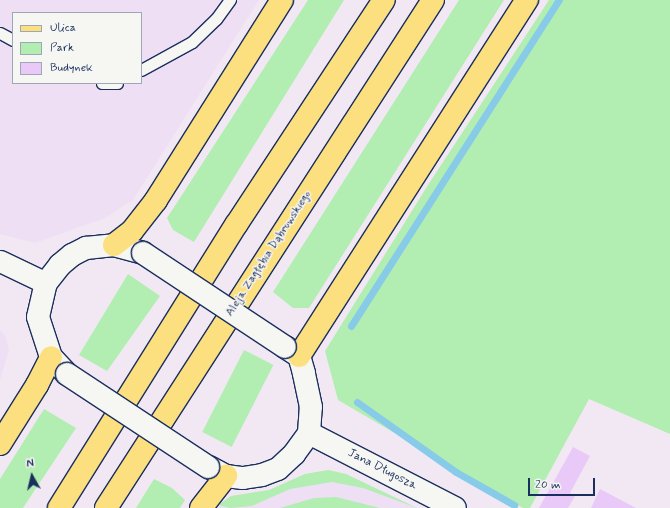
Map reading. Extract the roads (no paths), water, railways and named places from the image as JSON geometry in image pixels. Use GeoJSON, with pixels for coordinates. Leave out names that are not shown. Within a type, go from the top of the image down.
{"type":"FeatureCollection","features":[{"type":"Feature","properties":{"kind":"main road"},"geometry":{"type":"LineString","coordinates":[[114,245],[132,231],[156,200],[282,0]]}},
{"type":"Feature","properties":{"kind":"main road"},"geometry":{"type":"LineString","coordinates":[[59,508],[236,225],[384,0]]}},
{"type":"Feature","properties":{"kind":"main road","name":"Aleja Zagłębia Dąbrowskiego"},"geometry":{"type":"LineString","coordinates":[[106,508],[433,0]]}},
{"type":"Feature","properties":{"kind":"main road"},"geometry":{"type":"LineString","coordinates":[[292,351],[527,0]]}},
{"type":"Feature","properties":{"kind":"main road"},"geometry":{"type":"LineString","coordinates":[[0,444],[37,385],[51,357]]}},
{"type":"Feature","properties":{"kind":"main road"},"geometry":{"type":"LineString","coordinates":[[201,508],[217,472]]}},
{"type":"Feature","properties":{"kind":"street"},"geometry":{"type":"LineString","coordinates":[[96,245],[114,245],[143,253],[292,351],[310,407],[309,433],[294,454],[278,469],[243,478],[217,472],[67,374],[51,357],[38,317],[46,283],[72,255],[96,245]]}},
{"type":"Feature","properties":{"kind":"street"},"geometry":{"type":"LineString","coordinates":[[0,261],[46,283]]}},
{"type":"Feature","properties":{"kind":"street","name":"Jana Długosza"},"geometry":{"type":"LineString","coordinates":[[309,433],[455,508]]}},
{"type":"Feature","properties":{"kind":"lane"},"geometry":{"type":"LineString","coordinates":[[142,69],[192,42],[216,19],[230,0]]}},
{"type":"Feature","properties":{"kind":"lane"},"geometry":{"type":"LineString","coordinates":[[0,33],[12,39]]}},
{"type":"Feature","properties":{"kind":"waterway"},"geometry":{"type":"LineString","coordinates":[[351,326],[559,0]]}},
{"type":"Feature","properties":{"kind":"waterway"},"geometry":{"type":"LineString","coordinates":[[357,402],[456,472],[514,505]]}}]}
